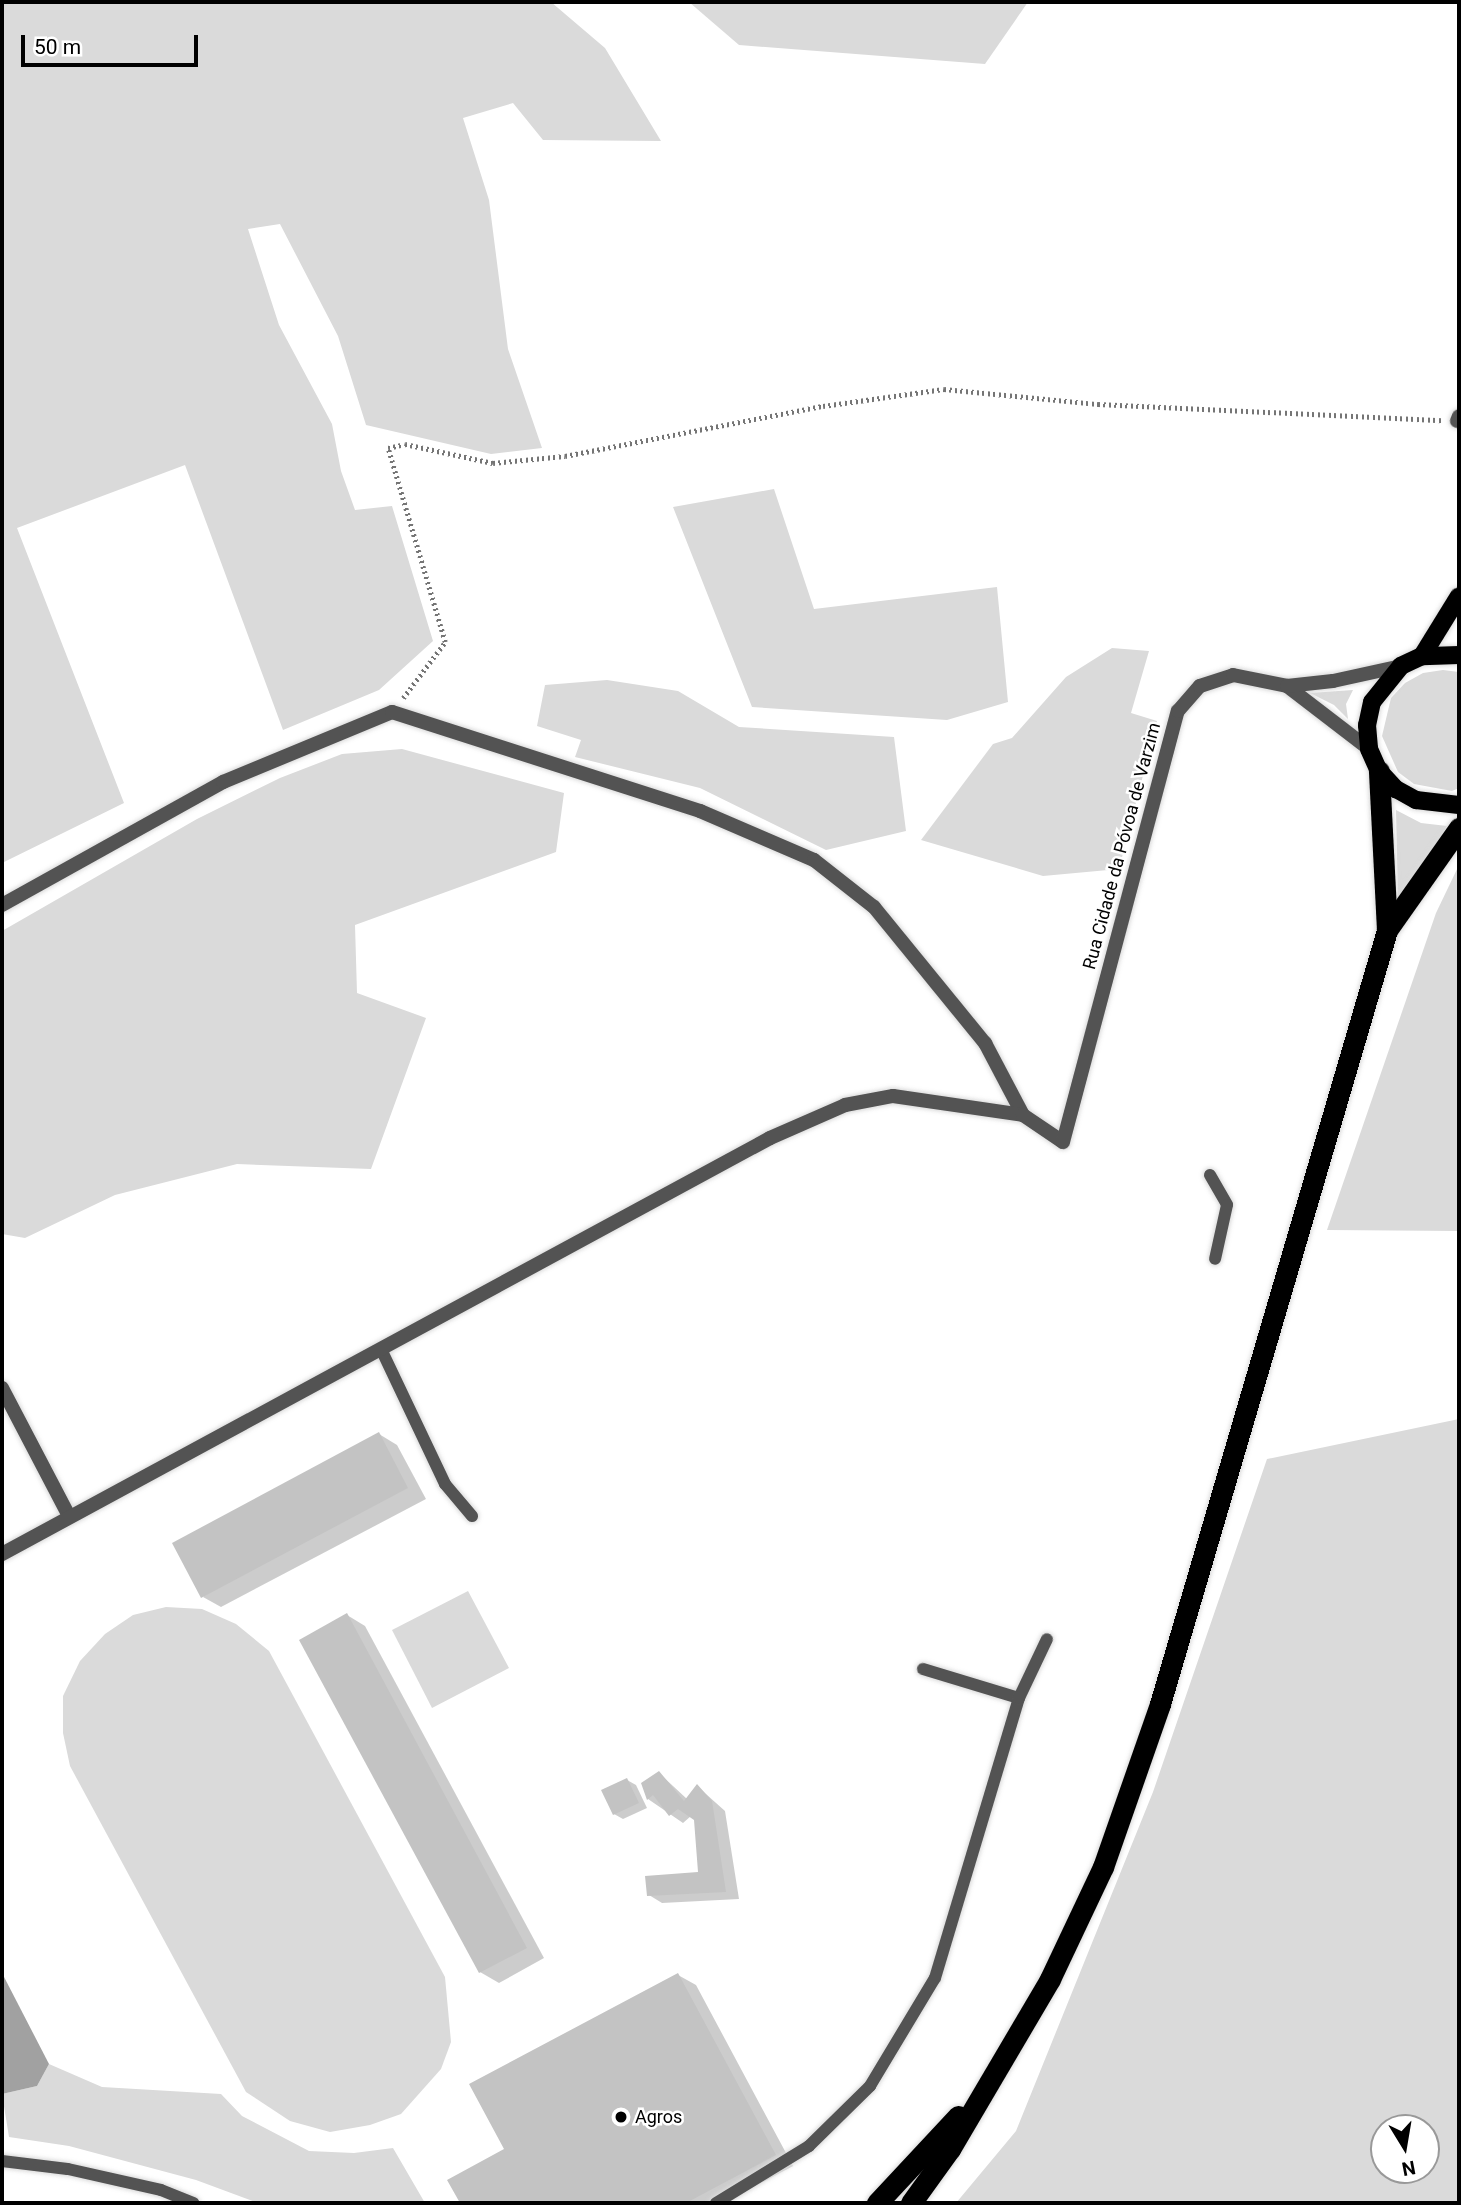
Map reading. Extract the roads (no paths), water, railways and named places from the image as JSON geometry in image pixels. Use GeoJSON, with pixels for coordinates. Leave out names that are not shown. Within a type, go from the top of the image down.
{"type":"FeatureCollection","features":[{"type":"Feature","properties":{"kind":"highway"},"geometry":{"type":"LineString","coordinates":[[1379,771],[1387,930]]}},
{"type":"Feature","properties":{"kind":"highway"},"geometry":{"type":"LineString","coordinates":[[911,2203],[999,2066],[1077,1922],[1141,1761],[1387,930],[1459,828]]}},
{"type":"Feature","properties":{"kind":"highway"},"geometry":{"type":"LineString","coordinates":[[877,2203],[999,2066]]}},
{"type":"Feature","properties":{"kind":"main road"},"geometry":{"type":"LineString","coordinates":[[1422,656],[1459,596]]}},
{"type":"Feature","properties":{"kind":"main road"},"geometry":{"type":"LineString","coordinates":[[1459,655],[1422,656],[1401,666],[1372,702],[1367,725],[1369,748],[1379,771],[1396,789],[1416,800],[1459,805]]}},
{"type":"Feature","properties":{"kind":"street","name":"Rua Cidade da Póvoa de Varzim"},"geometry":{"type":"LineString","coordinates":[[1023,1115],[1063,1142],[1178,711],[1200,686],[1233,675],[1287,686],[1333,681],[1401,666]]}},
{"type":"Feature","properties":{"kind":"street"},"geometry":{"type":"LineString","coordinates":[[1287,686],[1369,748]]}},
{"type":"Feature","properties":{"kind":"street"},"geometry":{"type":"LineString","coordinates":[[2,905],[223,782],[393,712],[700,811],[814,860],[882,918],[985,1043],[1023,1115]]}},
{"type":"Feature","properties":{"kind":"street"},"geometry":{"type":"LineString","coordinates":[[2,1554],[770,1138],[845,1105],[893,1096],[1023,1115]]}},
{"type":"Feature","properties":{"kind":"street"},"geometry":{"type":"LineString","coordinates":[[2,1388],[69,1516]]}},
{"type":"Feature","properties":{"kind":"lane"},"geometry":{"type":"LineString","coordinates":[[1210,1175],[1227,1205],[1214,1259]]}},
{"type":"Feature","properties":{"kind":"lane"},"geometry":{"type":"LineString","coordinates":[[380,1349],[445,1484],[472,1516]]}},
{"type":"Feature","properties":{"kind":"lane"},"geometry":{"type":"LineString","coordinates":[[716,2203],[809,2146],[870,2085],[935,1978],[1019,1698],[1047,1639]]}},
{"type":"Feature","properties":{"kind":"lane"},"geometry":{"type":"LineString","coordinates":[[923,1669],[1019,1698]]}},
{"type":"Feature","properties":{"kind":"lane"},"geometry":{"type":"LineString","coordinates":[[2,2161],[81,2172],[161,2190],[194,2203]]}},
{"type":"Feature","properties":{"kind":"place","name":"Agros"},"geometry":{"type":"Point","coordinates":[621,2117]}}]}
